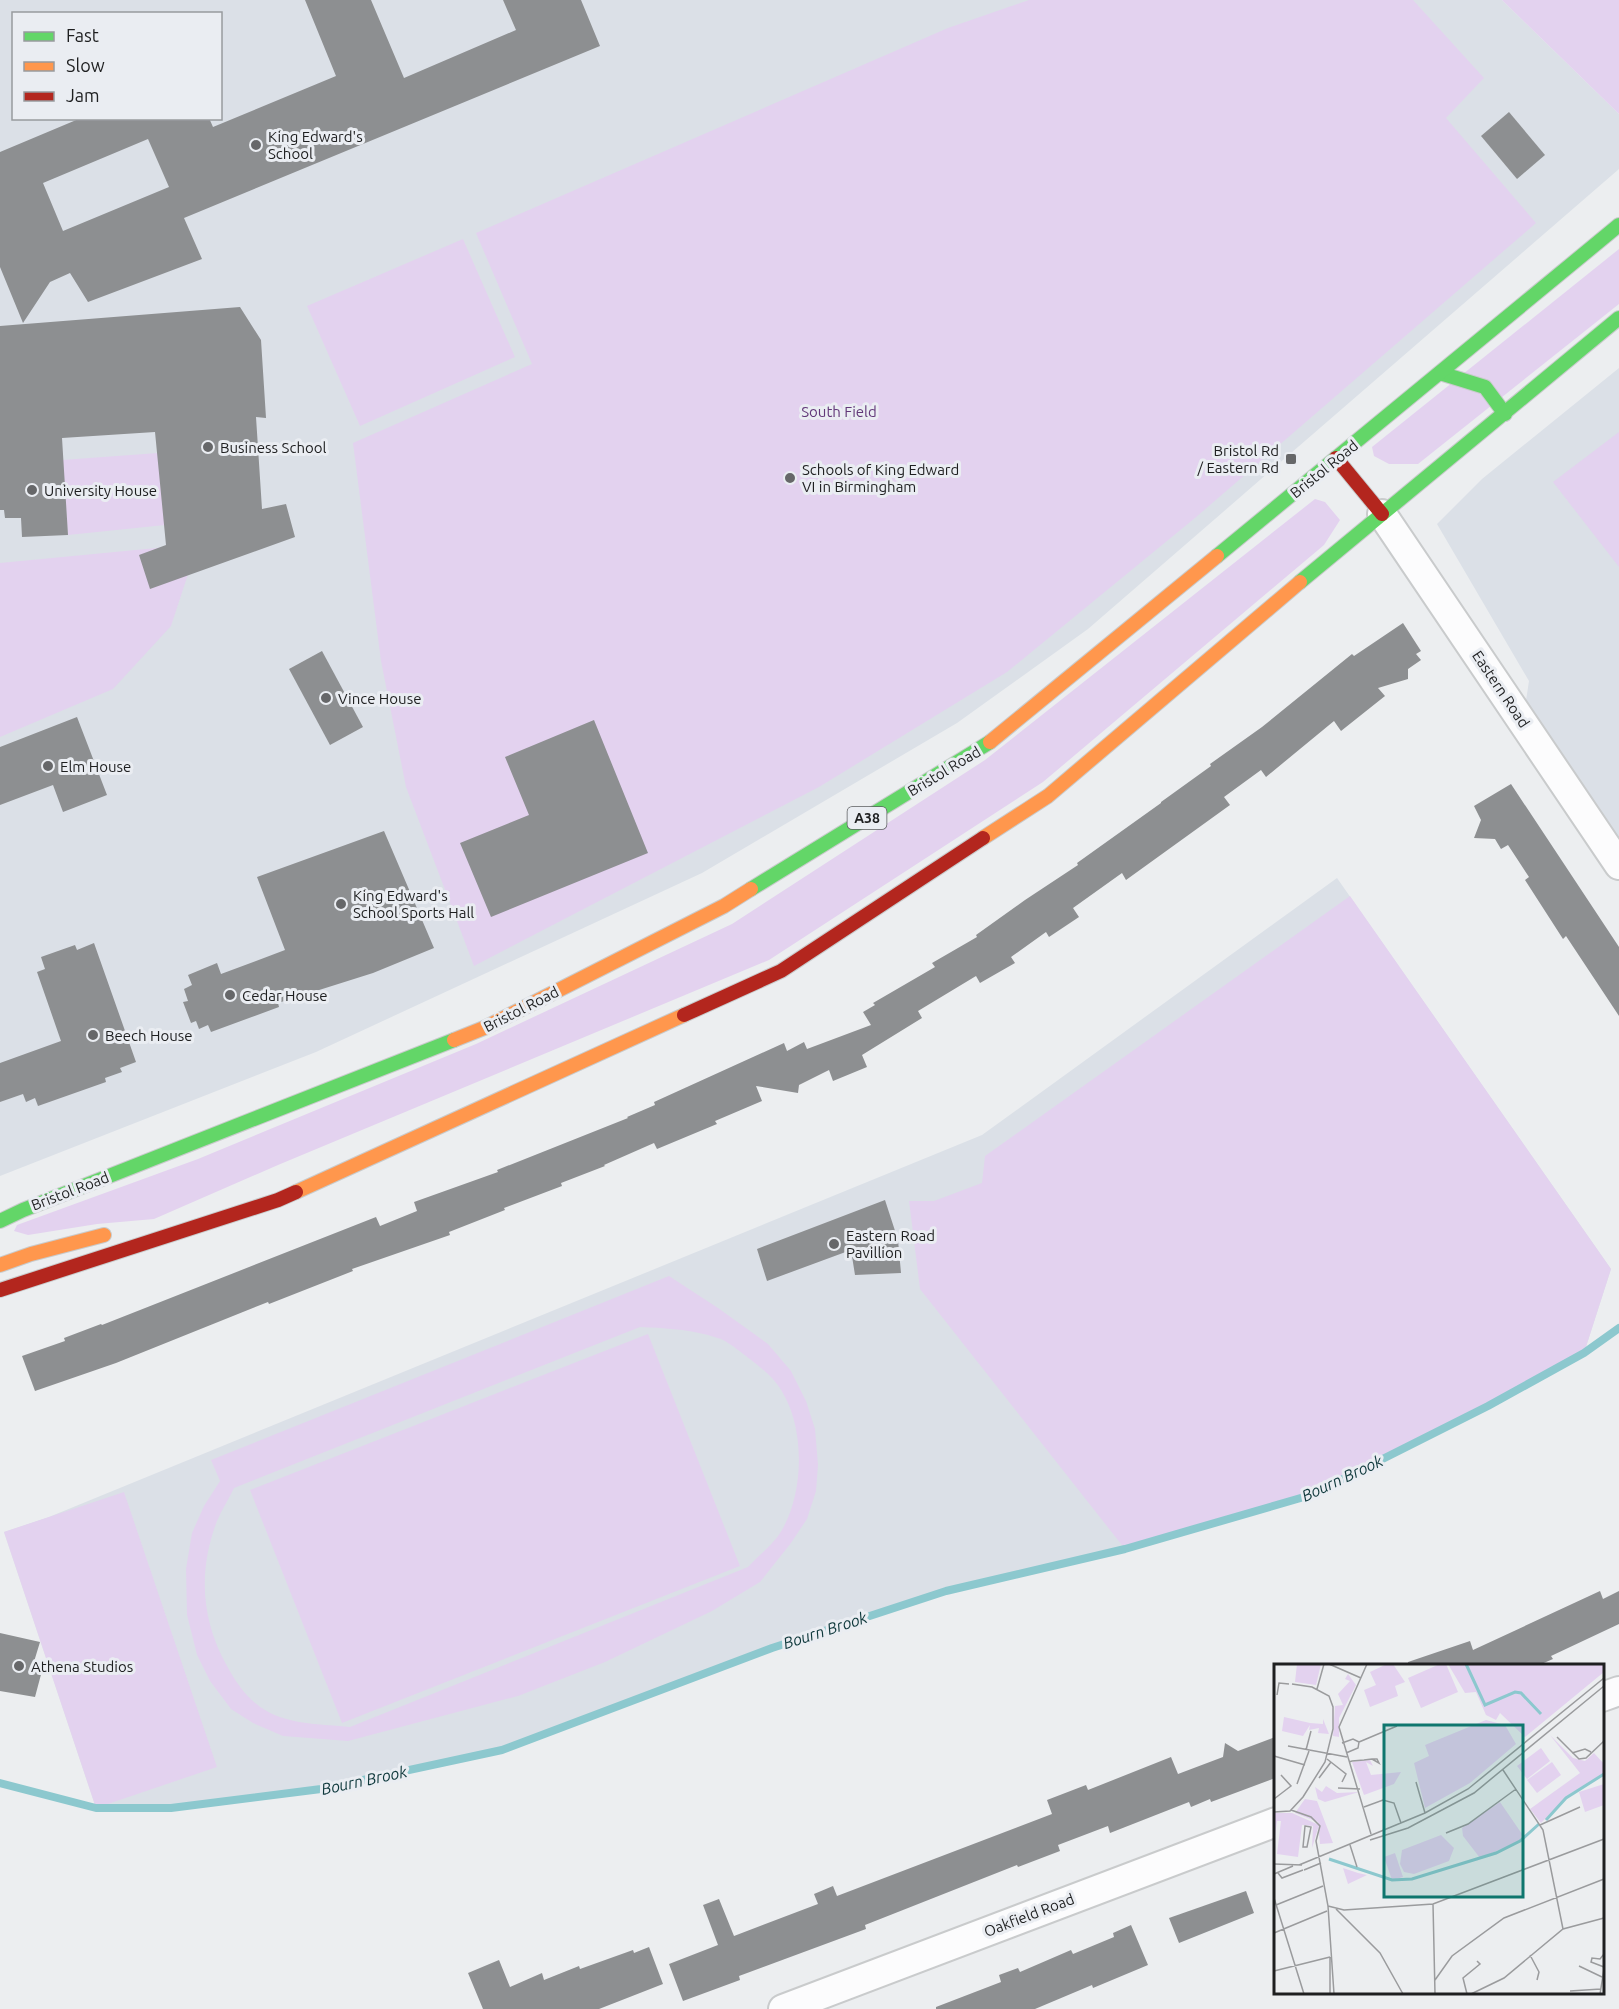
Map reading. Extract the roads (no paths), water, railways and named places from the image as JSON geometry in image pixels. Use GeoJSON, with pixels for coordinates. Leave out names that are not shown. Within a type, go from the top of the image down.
{"type":"FeatureCollection","features":[{"type":"Feature","properties":{"kind":"highway","name":"Bristol Road"},"geometry":{"type":"LineString","coordinates":[[0,1221],[34,1205],[484,1028],[724,906],[985,746],[1619,225]]}},
{"type":"Feature","properties":{"kind":"highway"},"geometry":{"type":"LineString","coordinates":[[0,1290],[278,1200],[781,971],[1048,796],[1382,514],[1619,318]]}},
{"type":"Feature","properties":{"kind":"highway"},"geometry":{"type":"LineString","coordinates":[[1440,373],[1485,387],[1504,414]]}},
{"type":"Feature","properties":{"kind":"highway"},"geometry":{"type":"LineString","coordinates":[[1336,459],[1382,514]]}},
{"type":"Feature","properties":{"kind":"highway"},"geometry":{"type":"LineString","coordinates":[[0,1265],[42,1251],[108,1234],[183,1230]]}},
{"type":"Feature","properties":{"kind":"street","name":"Eastern Road"},"geometry":{"type":"LineString","coordinates":[[1382,514],[1538,742],[1619,866]]}},
{"type":"Feature","properties":{"kind":"street"},"geometry":{"type":"LineString","coordinates":[[1604,1697],[1619,1691]]}},
{"type":"Feature","properties":{"kind":"street","name":"Oakfield Road"},"geometry":{"type":"LineString","coordinates":[[783,2009],[1274,1822]]}},
{"type":"Feature","properties":{"kind":"waterway","name":"Bourn Brook"},"geometry":{"type":"LineString","coordinates":[[0,1783],[96,1808],[171,1808],[321,1789],[502,1750],[772,1648],[946,1591],[1125,1549],[1311,1495],[1488,1406],[1584,1353],[1619,1328]]}},
{"type":"Feature","properties":{"kind":"place","name":"King Edward's School"},"geometry":{"type":"Point","coordinates":[256,145]}},
{"type":"Feature","properties":{"kind":"place","name":"Business School"},"geometry":{"type":"Point","coordinates":[208,447]}},
{"type":"Feature","properties":{"kind":"place","name":"Bristol Rd / Eastern Rd"},"geometry":{"type":"Point","coordinates":[1291,459]}},
{"type":"Feature","properties":{"kind":"place","name":"Schools of King Edward VI in Birmingham"},"geometry":{"type":"Point","coordinates":[790,478]}},
{"type":"Feature","properties":{"kind":"place","name":"University House"},"geometry":{"type":"Point","coordinates":[32,490]}},
{"type":"Feature","properties":{"kind":"place","name":"Vince House"},"geometry":{"type":"Point","coordinates":[326,698]}},
{"type":"Feature","properties":{"kind":"place","name":"Elm House"},"geometry":{"type":"Point","coordinates":[48,766]}},
{"type":"Feature","properties":{"kind":"place","name":"King Edward's School Sports Hall"},"geometry":{"type":"Point","coordinates":[341,904]}},
{"type":"Feature","properties":{"kind":"place","name":"Cedar House"},"geometry":{"type":"Point","coordinates":[230,995]}},
{"type":"Feature","properties":{"kind":"place","name":"Beech House"},"geometry":{"type":"Point","coordinates":[93,1035]}},
{"type":"Feature","properties":{"kind":"place","name":"Eastern Road Pavillion"},"geometry":{"type":"Point","coordinates":[834,1244]}},
{"type":"Feature","properties":{"kind":"place","name":"Athena Studios"},"geometry":{"type":"Point","coordinates":[19,1666]}},
{"type":"Feature","properties":{"kind":"park label","name":"South Field"},"geometry":{"type":"Point","coordinates":[839,411]}}]}
